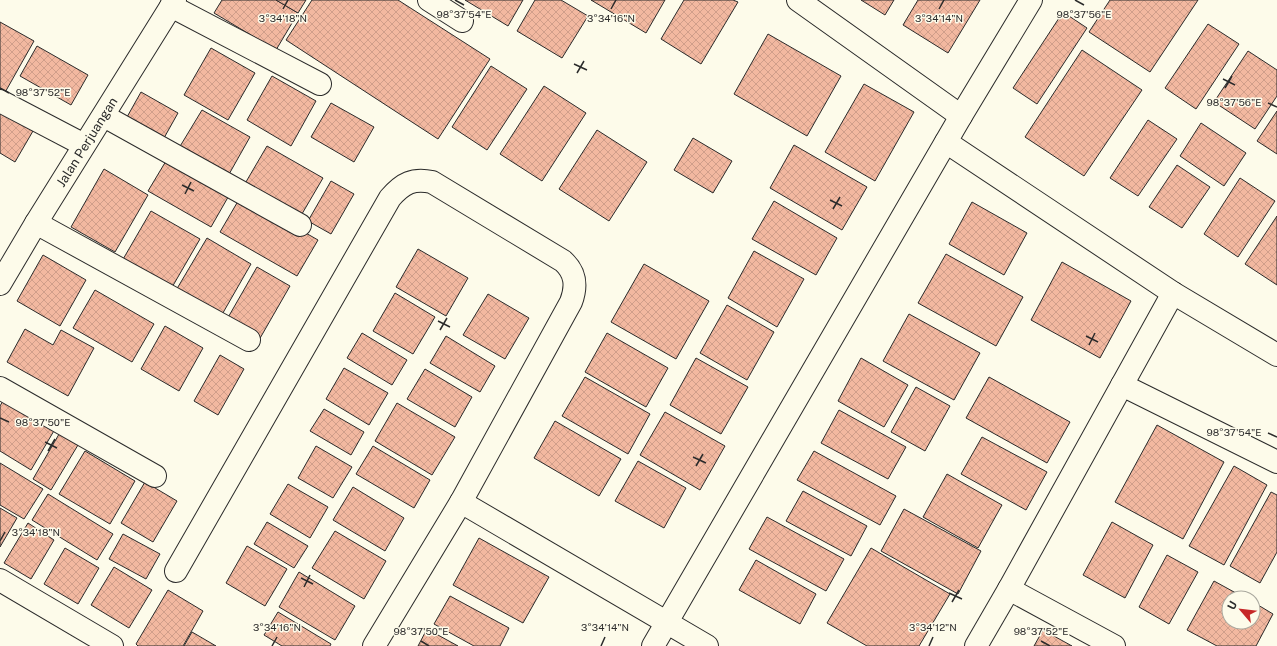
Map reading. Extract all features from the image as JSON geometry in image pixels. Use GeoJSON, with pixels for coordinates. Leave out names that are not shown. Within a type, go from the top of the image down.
{"type":"FeatureCollection","features":[{"type":"Feature","properties":{"kind":"street"},"geometry":{"type":"LineString","coordinates":[[429,0],[462,21]]}},
{"type":"Feature","properties":{"kind":"street"},"geometry":{"type":"LineString","coordinates":[[798,0],[961,116]]}},
{"type":"Feature","properties":{"kind":"street"},"geometry":{"type":"LineString","coordinates":[[653,646],[961,116],[1032,0]]}},
{"type":"Feature","properties":{"kind":"street"},"geometry":{"type":"LineString","coordinates":[[173,3],[320,84]]}},
{"type":"Feature","properties":{"kind":"street","name":"Jalan Perjuangan"},"geometry":{"type":"LineString","coordinates":[[0,284],[84,145],[104,116],[173,3]]}},
{"type":"Feature","properties":{"kind":"street"},"geometry":{"type":"LineString","coordinates":[[0,101],[84,145]]}},
{"type":"Feature","properties":{"kind":"street"},"geometry":{"type":"LineString","coordinates":[[104,116],[300,225]]}},
{"type":"Feature","properties":{"kind":"street"},"geometry":{"type":"LineString","coordinates":[[946,142],[1173,293],[1277,355]]}},
{"type":"Feature","properties":{"kind":"street"},"geometry":{"type":"LineString","coordinates":[[176,571],[390,198],[400,187],[409,182],[418,180],[432,182],[563,261],[572,271],[575,289],[571,302],[461,502],[374,646]]}},
{"type":"Feature","properties":{"kind":"street"},"geometry":{"type":"LineString","coordinates":[[36,223],[249,340]]}},
{"type":"Feature","properties":{"kind":"street"},"geometry":{"type":"LineString","coordinates":[[976,646],[1173,293]]}},
{"type":"Feature","properties":{"kind":"street"},"geometry":{"type":"LineString","coordinates":[[1122,385],[1277,462]]}},
{"type":"Feature","properties":{"kind":"street"},"geometry":{"type":"LineString","coordinates":[[0,388],[154,476]]}},
{"type":"Feature","properties":{"kind":"street"},"geometry":{"type":"LineString","coordinates":[[461,502],[707,646]]}},
{"type":"Feature","properties":{"kind":"street"},"geometry":{"type":"LineString","coordinates":[[0,580],[112,646]]}},
{"type":"Feature","properties":{"kind":"street"},"geometry":{"type":"LineString","coordinates":[[1009,589],[1114,646]]}},
{"type":"Feature","properties":{"kind":"building"},"geometry":{"type":"Polygon","coordinates":[[[222,0],[276,0],[298,13],[276,50],[214,13],[222,0]]]}},
{"type":"Feature","properties":{"kind":"building"},"geometry":{"type":"Polygon","coordinates":[[[276,0],[306,0],[298,13],[276,0]]]}},
{"type":"Feature","properties":{"kind":"building"},"geometry":{"type":"Polygon","coordinates":[[[312,0],[398,0],[490,59],[438,139],[286,40],[312,0]]]}},
{"type":"Feature","properties":{"kind":"building"},"geometry":{"type":"Polygon","coordinates":[[[465,0],[523,0],[508,26],[465,0]]]}},
{"type":"Feature","properties":{"kind":"building"},"geometry":{"type":"Polygon","coordinates":[[[535,0],[561,0],[588,16],[562,58],[517,31],[535,0]]]}},
{"type":"Feature","properties":{"kind":"building"},"geometry":{"type":"Polygon","coordinates":[[[591,0],[665,0],[646,33],[591,0]]]}},
{"type":"Feature","properties":{"kind":"building"},"geometry":{"type":"Polygon","coordinates":[[[684,0],[733,0],[738,2],[701,64],[661,39],[684,0]]]}},
{"type":"Feature","properties":{"kind":"building"},"geometry":{"type":"Polygon","coordinates":[[[861,0],[894,0],[885,15],[861,0]]]}},
{"type":"Feature","properties":{"kind":"building"},"geometry":{"type":"Polygon","coordinates":[[[918,0],[980,0],[948,53],[903,25],[918,0]]]}},
{"type":"Feature","properties":{"kind":"building"},"geometry":{"type":"Polygon","coordinates":[[[1110,0],[1198,0],[1150,72],[1089,32],[1110,0]]]}},
{"type":"Feature","properties":{"kind":"building"},"geometry":{"type":"Polygon","coordinates":[[[1063,12],[1087,28],[1037,104],[1013,88],[1063,12]]]}},
{"type":"Feature","properties":{"kind":"building"},"geometry":{"type":"Polygon","coordinates":[[[0,22],[34,41],[3,96],[0,94],[0,22]]]}},
{"type":"Feature","properties":{"kind":"building"},"geometry":{"type":"Polygon","coordinates":[[[1208,24],[1239,44],[1196,109],[1165,88],[1208,24]]]}},
{"type":"Feature","properties":{"kind":"building"},"geometry":{"type":"Polygon","coordinates":[[[768,34],[841,76],[807,136],[734,94],[768,34]]]}},
{"type":"Feature","properties":{"kind":"building"},"geometry":{"type":"Polygon","coordinates":[[[37,46],[88,75],[71,105],[20,76],[37,46]]]}},
{"type":"Feature","properties":{"kind":"building"},"geometry":{"type":"Polygon","coordinates":[[[211,48],[255,73],[228,120],[184,95],[211,48]]]}},
{"type":"Feature","properties":{"kind":"building"},"geometry":{"type":"Polygon","coordinates":[[[1082,50],[1142,90],[1084,176],[1025,137],[1082,50]]]}},
{"type":"Feature","properties":{"kind":"building"},"geometry":{"type":"Polygon","coordinates":[[[1248,51],[1277,70],[1277,96],[1255,129],[1214,102],[1248,51]]]}},
{"type":"Feature","properties":{"kind":"building"},"geometry":{"type":"Polygon","coordinates":[[[491,66],[527,89],[487,150],[452,127],[491,66]]]}},
{"type":"Feature","properties":{"kind":"building"},"geometry":{"type":"Polygon","coordinates":[[[272,76],[316,101],[291,146],[247,120],[272,76]]]}},
{"type":"Feature","properties":{"kind":"building"},"geometry":{"type":"Polygon","coordinates":[[[864,84],[914,112],[875,181],[825,152],[864,84]]]}},
{"type":"Feature","properties":{"kind":"building"},"geometry":{"type":"Polygon","coordinates":[[[544,86],[586,113],[542,181],[500,154],[544,86]]]}},
{"type":"Feature","properties":{"kind":"building"},"geometry":{"type":"Polygon","coordinates":[[[141,92],[178,113],[164,138],[127,117],[141,92]]]}},
{"type":"Feature","properties":{"kind":"building"},"geometry":{"type":"Polygon","coordinates":[[[331,103],[374,127],[354,162],[311,137],[331,103]]]}},
{"type":"Feature","properties":{"kind":"building"},"geometry":{"type":"Polygon","coordinates":[[[202,110],[250,137],[228,176],[179,148],[202,110]]]}},
{"type":"Feature","properties":{"kind":"building"},"geometry":{"type":"Polygon","coordinates":[[[1277,111],[1277,154],[1257,141],[1277,111]]]}},
{"type":"Feature","properties":{"kind":"building"},"geometry":{"type":"Polygon","coordinates":[[[0,112],[33,131],[15,162],[0,153],[0,112]]]}},
{"type":"Feature","properties":{"kind":"building"},"geometry":{"type":"Polygon","coordinates":[[[1148,120],[1177,139],[1138,196],[1110,178],[1148,120]]]}},
{"type":"Feature","properties":{"kind":"building"},"geometry":{"type":"Polygon","coordinates":[[[1201,123],[1246,153],[1224,186],[1180,156],[1201,123]]]}},
{"type":"Feature","properties":{"kind":"building"},"geometry":{"type":"Polygon","coordinates":[[[597,130],[647,162],[609,221],[559,189],[597,130]]]}},
{"type":"Feature","properties":{"kind":"building"},"geometry":{"type":"Polygon","coordinates":[[[693,138],[732,161],[713,193],[674,170],[693,138]]]}},
{"type":"Feature","properties":{"kind":"building"},"geometry":{"type":"Polygon","coordinates":[[[794,145],[867,187],[842,230],[770,188],[794,145]]]}},
{"type":"Feature","properties":{"kind":"building"},"geometry":{"type":"Polygon","coordinates":[[[267,146],[323,178],[299,219],[243,187],[267,146]]]}},
{"type":"Feature","properties":{"kind":"building"},"geometry":{"type":"Polygon","coordinates":[[[169,156],[231,192],[211,227],[148,191],[169,156]]]}},
{"type":"Feature","properties":{"kind":"building"},"geometry":{"type":"Polygon","coordinates":[[[1177,165],[1210,187],[1182,228],[1149,207],[1177,165]]]}},
{"type":"Feature","properties":{"kind":"building"},"geometry":{"type":"Polygon","coordinates":[[[104,169],[148,195],[115,252],[71,227],[104,169]]]}},
{"type":"Feature","properties":{"kind":"building"},"geometry":{"type":"Polygon","coordinates":[[[1240,178],[1275,201],[1238,257],[1204,234],[1240,178]]]}},
{"type":"Feature","properties":{"kind":"building"},"geometry":{"type":"Polygon","coordinates":[[[331,181],[354,194],[331,234],[308,221],[331,181]]]}},
{"type":"Feature","properties":{"kind":"building"},"geometry":{"type":"Polygon","coordinates":[[[241,196],[318,240],[297,276],[220,232],[241,196]]]}},
{"type":"Feature","properties":{"kind":"building"},"geometry":{"type":"Polygon","coordinates":[[[774,201],[837,238],[816,275],[752,239],[774,201]]]}},
{"type":"Feature","properties":{"kind":"building"},"geometry":{"type":"Polygon","coordinates":[[[972,202],[1027,233],[1004,275],[949,244],[972,202]]]}},
{"type":"Feature","properties":{"kind":"building"},"geometry":{"type":"Polygon","coordinates":[[[151,211],[200,239],[171,289],[122,261],[151,211]]]}},
{"type":"Feature","properties":{"kind":"building"},"geometry":{"type":"Polygon","coordinates":[[[1277,216],[1277,285],[1245,264],[1277,216]]]}},
{"type":"Feature","properties":{"kind":"building"},"geometry":{"type":"Polygon","coordinates":[[[207,238],[251,264],[220,318],[175,292],[207,238]]]}},
{"type":"Feature","properties":{"kind":"building"},"geometry":{"type":"Polygon","coordinates":[[[418,249],[468,278],[446,316],[396,287],[418,249]]]}},
{"type":"Feature","properties":{"kind":"building"},"geometry":{"type":"Polygon","coordinates":[[[754,251],[804,279],[777,327],[728,298],[754,251]]]}},
{"type":"Feature","properties":{"kind":"building"},"geometry":{"type":"Polygon","coordinates":[[[946,254],[1023,297],[996,346],[918,303],[946,254]]]}},
{"type":"Feature","properties":{"kind":"building"},"geometry":{"type":"Polygon","coordinates":[[[43,255],[86,280],[60,326],[17,301],[43,255]]]}},
{"type":"Feature","properties":{"kind":"building"},"geometry":{"type":"Polygon","coordinates":[[[1062,262],[1131,301],[1100,358],[1031,320],[1062,262]]]}},
{"type":"Feature","properties":{"kind":"building"},"geometry":{"type":"Polygon","coordinates":[[[644,264],[709,301],[676,359],[611,322],[644,264]]]}},
{"type":"Feature","properties":{"kind":"building"},"geometry":{"type":"Polygon","coordinates":[[[257,267],[290,286],[259,340],[226,321],[257,267]]]}},
{"type":"Feature","properties":{"kind":"building"},"geometry":{"type":"Polygon","coordinates":[[[95,290],[154,324],[132,362],[73,328],[95,290]]]}},
{"type":"Feature","properties":{"kind":"building"},"geometry":{"type":"Polygon","coordinates":[[[395,293],[435,317],[413,354],[373,331],[395,293]]]}},
{"type":"Feature","properties":{"kind":"building"},"geometry":{"type":"Polygon","coordinates":[[[488,294],[529,318],[505,359],[463,335],[488,294]]]}},
{"type":"Feature","properties":{"kind":"building"},"geometry":{"type":"Polygon","coordinates":[[[727,305],[774,332],[747,380],[700,353],[727,305]]]}},
{"type":"Feature","properties":{"kind":"building"},"geometry":{"type":"Polygon","coordinates":[[[909,314],[980,353],[954,400],[883,361],[909,314]]]}},
{"type":"Feature","properties":{"kind":"building"},"geometry":{"type":"Polygon","coordinates":[[[165,326],[203,348],[179,391],[141,369],[165,326]]]}},
{"type":"Feature","properties":{"kind":"building"},"geometry":{"type":"Polygon","coordinates":[[[25,329],[53,345],[61,330],[94,348],[68,396],[7,362],[25,329]]]}},
{"type":"Feature","properties":{"kind":"building"},"geometry":{"type":"Polygon","coordinates":[[[362,333],[407,360],[392,385],[347,358],[362,333]]]}},
{"type":"Feature","properties":{"kind":"building"},"geometry":{"type":"Polygon","coordinates":[[[607,333],[668,368],[646,407],[585,372],[607,333]]]}},
{"type":"Feature","properties":{"kind":"building"},"geometry":{"type":"Polygon","coordinates":[[[446,336],[495,366],[480,392],[430,363],[446,336]]]}},
{"type":"Feature","properties":{"kind":"building"},"geometry":{"type":"Polygon","coordinates":[[[220,355],[244,369],[218,415],[194,401],[220,355]]]}},
{"type":"Feature","properties":{"kind":"building"},"geometry":{"type":"Polygon","coordinates":[[[696,358],[748,387],[721,434],[670,405],[696,358]]]}},
{"type":"Feature","properties":{"kind":"building"},"geometry":{"type":"Polygon","coordinates":[[[861,358],[908,385],[884,427],[838,401],[861,358]]]}},
{"type":"Feature","properties":{"kind":"building"},"geometry":{"type":"Polygon","coordinates":[[[344,368],[388,393],[369,425],[326,399],[344,368]]]}},
{"type":"Feature","properties":{"kind":"building"},"geometry":{"type":"Polygon","coordinates":[[[425,369],[472,397],[455,427],[407,399],[425,369]]]}},
{"type":"Feature","properties":{"kind":"building"},"geometry":{"type":"Polygon","coordinates":[[[585,377],[650,414],[628,454],[562,416],[585,377]]]}},
{"type":"Feature","properties":{"kind":"building"},"geometry":{"type":"Polygon","coordinates":[[[989,377],[1070,422],[1047,463],[966,418],[989,377]]]}},
{"type":"Feature","properties":{"kind":"building"},"geometry":{"type":"Polygon","coordinates":[[[916,387],[950,406],[925,451],[891,432],[916,387]]]}},
{"type":"Feature","properties":{"kind":"building"},"geometry":{"type":"Polygon","coordinates":[[[4,399],[55,429],[31,470],[0,451],[0,406],[4,399]]]}},
{"type":"Feature","properties":{"kind":"building"},"geometry":{"type":"Polygon","coordinates":[[[397,403],[455,437],[432,475],[375,441],[397,403]]]}},
{"type":"Feature","properties":{"kind":"building"},"geometry":{"type":"Polygon","coordinates":[[[324,409],[364,432],[351,455],[310,431],[324,409]]]}},
{"type":"Feature","properties":{"kind":"building"},"geometry":{"type":"Polygon","coordinates":[[[839,410],[906,447],[888,479],[821,443],[839,410]]]}},
{"type":"Feature","properties":{"kind":"building"},"geometry":{"type":"Polygon","coordinates":[[[665,412],[725,446],[700,490],[640,455],[665,412]]]}},
{"type":"Feature","properties":{"kind":"building"},"geometry":{"type":"Polygon","coordinates":[[[555,421],[621,459],[599,496],[534,458],[555,421]]]}},
{"type":"Feature","properties":{"kind":"building"},"geometry":{"type":"Polygon","coordinates":[[[1157,425],[1224,462],[1183,539],[1115,502],[1157,425]]]}},
{"type":"Feature","properties":{"kind":"building"},"geometry":{"type":"Polygon","coordinates":[[[62,429],[81,440],[51,490],[33,479],[62,429]]]}},
{"type":"Feature","properties":{"kind":"building"},"geometry":{"type":"Polygon","coordinates":[[[982,437],[1047,472],[1026,510],[961,474],[982,437]]]}},
{"type":"Feature","properties":{"kind":"building"},"geometry":{"type":"Polygon","coordinates":[[[316,446],[352,467],[333,498],[298,478],[316,446]]]}},
{"type":"Feature","properties":{"kind":"building"},"geometry":{"type":"Polygon","coordinates":[[[373,446],[430,480],[414,508],[356,474],[373,446]]]}},
{"type":"Feature","properties":{"kind":"building"},"geometry":{"type":"Polygon","coordinates":[[[85,451],[135,481],[110,524],[59,494],[85,451]]]}},
{"type":"Feature","properties":{"kind":"building"},"geometry":{"type":"Polygon","coordinates":[[[814,451],[896,496],[880,525],[797,480],[814,451]]]}},
{"type":"Feature","properties":{"kind":"building"},"geometry":{"type":"Polygon","coordinates":[[[638,461],[686,488],[664,528],[615,501],[638,461]]]}},
{"type":"Feature","properties":{"kind":"building"},"geometry":{"type":"Polygon","coordinates":[[[0,463],[43,489],[24,519],[0,505],[0,463]]]}},
{"type":"Feature","properties":{"kind":"building"},"geometry":{"type":"Polygon","coordinates":[[[1234,466],[1267,485],[1224,565],[1189,546],[1234,466]]]}},
{"type":"Feature","properties":{"kind":"building"},"geometry":{"type":"Polygon","coordinates":[[[947,474],[1002,505],[978,548],[923,517],[947,474]]]}},
{"type":"Feature","properties":{"kind":"building"},"geometry":{"type":"Polygon","coordinates":[[[145,482],[177,501],[153,542],[121,523],[145,482]]]}},
{"type":"Feature","properties":{"kind":"building"},"geometry":{"type":"Polygon","coordinates":[[[288,484],[328,507],[310,538],[270,514],[288,484]]]}},
{"type":"Feature","properties":{"kind":"building"},"geometry":{"type":"Polygon","coordinates":[[[353,487],[404,518],[385,551],[333,520],[353,487]]]}},
{"type":"Feature","properties":{"kind":"building"},"geometry":{"type":"Polygon","coordinates":[[[803,491],[867,526],[851,556],[786,521],[803,491]]]}},
{"type":"Feature","properties":{"kind":"building"},"geometry":{"type":"Polygon","coordinates":[[[1271,492],[1277,495],[1277,552],[1260,583],[1230,566],[1271,492]]]}},
{"type":"Feature","properties":{"kind":"building"},"geometry":{"type":"Polygon","coordinates":[[[48,494],[113,534],[97,560],[32,520],[48,494]]]}},
{"type":"Feature","properties":{"kind":"building"},"geometry":{"type":"Polygon","coordinates":[[[0,508],[17,518],[0,547],[0,508]]]}},
{"type":"Feature","properties":{"kind":"building"},"geometry":{"type":"Polygon","coordinates":[[[904,509],[981,551],[958,594],[881,551],[904,509]]]}},
{"type":"Feature","properties":{"kind":"building"},"geometry":{"type":"Polygon","coordinates":[[[767,517],[844,559],[826,591],[749,549],[767,517]]]}},
{"type":"Feature","properties":{"kind":"building"},"geometry":{"type":"Polygon","coordinates":[[[267,522],[308,546],[294,568],[254,544],[267,522]]]}},
{"type":"Feature","properties":{"kind":"building"},"geometry":{"type":"Polygon","coordinates":[[[1112,522],[1153,545],[1125,598],[1083,575],[1112,522]]]}},
{"type":"Feature","properties":{"kind":"building"},"geometry":{"type":"Polygon","coordinates":[[[28,523],[54,540],[31,579],[4,563],[28,523]]]}},
{"type":"Feature","properties":{"kind":"building"},"geometry":{"type":"Polygon","coordinates":[[[335,531],[386,561],[364,599],[312,568],[335,531]]]}},
{"type":"Feature","properties":{"kind":"building"},"geometry":{"type":"Polygon","coordinates":[[[123,534],[160,554],[146,579],[109,559],[123,534]]]}},
{"type":"Feature","properties":{"kind":"building"},"geometry":{"type":"Polygon","coordinates":[[[479,538],[549,577],[523,623],[453,585],[479,538]]]}},
{"type":"Feature","properties":{"kind":"building"},"geometry":{"type":"Polygon","coordinates":[[[247,546],[287,569],[265,606],[226,583],[247,546]]]}},
{"type":"Feature","properties":{"kind":"building"},"geometry":{"type":"Polygon","coordinates":[[[65,548],[99,568],[78,604],[44,584],[65,548]]]}},
{"type":"Feature","properties":{"kind":"building"},"geometry":{"type":"Polygon","coordinates":[[[871,548],[950,594],[919,646],[867,646],[827,623],[871,548]]]}},
{"type":"Feature","properties":{"kind":"building"},"geometry":{"type":"Polygon","coordinates":[[[1167,555],[1198,572],[1169,624],[1139,607],[1167,555]]]}},
{"type":"Feature","properties":{"kind":"building"},"geometry":{"type":"Polygon","coordinates":[[[756,560],[816,594],[800,624],[739,590],[756,560]]]}},
{"type":"Feature","properties":{"kind":"building"},"geometry":{"type":"Polygon","coordinates":[[[114,567],[152,590],[129,628],[91,605],[114,567]]]}},
{"type":"Feature","properties":{"kind":"building"},"geometry":{"type":"Polygon","coordinates":[[[299,572],[355,606],[335,640],[279,607],[299,572]]]}},
{"type":"Feature","properties":{"kind":"building"},"geometry":{"type":"Polygon","coordinates":[[[1214,581],[1230,590],[1221,590],[1221,630],[1261,630],[1261,607],[1273,614],[1256,646],[1217,646],[1187,630],[1214,581]]]}},
{"type":"Feature","properties":{"kind":"building"},"geometry":{"type":"Polygon","coordinates":[[[168,590],[203,611],[183,646],[138,646],[136,644],[168,590]]]}},
{"type":"Feature","properties":{"kind":"building"},"geometry":{"type":"Polygon","coordinates":[[[450,596],[509,628],[500,646],[474,646],[434,624],[450,596]]]}},
{"type":"Feature","properties":{"kind":"building"},"geometry":{"type":"Polygon","coordinates":[[[278,612],[331,644],[330,646],[282,646],[264,635],[278,612]]]}},
{"type":"Feature","properties":{"kind":"building"},"geometry":{"type":"Polygon","coordinates":[[[427,629],[458,646],[418,646],[427,629]]]}},
{"type":"Feature","properties":{"kind":"building"},"geometry":{"type":"Polygon","coordinates":[[[1043,630],[1072,646],[1034,646],[1043,630]]]}},
{"type":"Feature","properties":{"kind":"building"},"geometry":{"type":"Polygon","coordinates":[[[192,632],[216,646],[184,646],[192,632]]]}}]}
